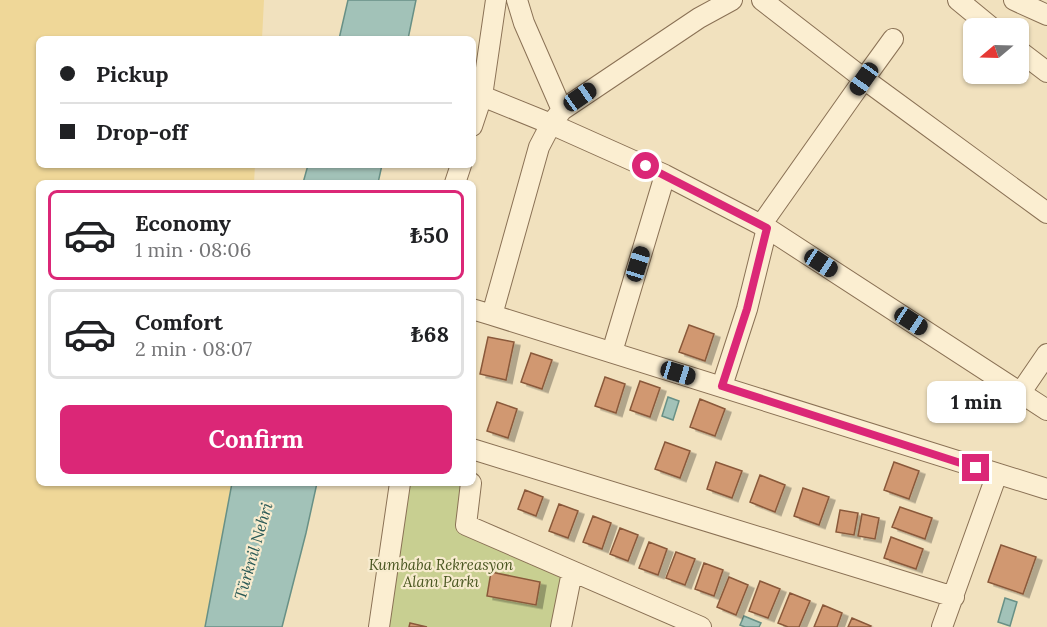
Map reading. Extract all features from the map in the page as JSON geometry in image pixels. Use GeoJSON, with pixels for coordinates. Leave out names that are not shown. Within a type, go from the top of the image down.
{"type":"FeatureCollection","features":[{"type":"Feature","properties":{"kind":"street"},"geometry":{"type":"LineString","coordinates":[[476,114],[482,96],[496,0]]}},
{"type":"Feature","properties":{"kind":"street"},"geometry":{"type":"LineString","coordinates":[[517,0],[556,117]]}},
{"type":"Feature","properties":{"kind":"street"},"geometry":{"type":"LineString","coordinates":[[762,0],[864,79],[1047,213]]}},
{"type":"Feature","properties":{"kind":"street"},"geometry":{"type":"LineString","coordinates":[[958,0],[980,18]]}},
{"type":"Feature","properties":{"kind":"street"},"geometry":{"type":"LineString","coordinates":[[1014,0],[1047,15]]}},
{"type":"Feature","properties":{"kind":"street"},"geometry":{"type":"LineString","coordinates":[[492,315],[539,147],[556,117],[662,42],[726,1]]}},
{"type":"Feature","properties":{"kind":"street"},"geometry":{"type":"LineString","coordinates":[[722,386],[747,309],[764,226],[893,39]]}},
{"type":"Feature","properties":{"kind":"street"},"geometry":{"type":"LineString","coordinates":[[1029,58],[1047,72]]}},
{"type":"Feature","properties":{"kind":"street"},"geometry":{"type":"LineString","coordinates":[[482,96],[556,117],[764,226],[1047,410]]}},
{"type":"Feature","properties":{"kind":"street"},"geometry":{"type":"LineString","coordinates":[[612,352],[665,175]]}},
{"type":"Feature","properties":{"kind":"street"},"geometry":{"type":"LineString","coordinates":[[476,310],[1047,489]]}},
{"type":"Feature","properties":{"kind":"street"},"geometry":{"type":"LineString","coordinates":[[1021,392],[1047,354]]}},
{"type":"Feature","properties":{"kind":"street"},"geometry":{"type":"LineString","coordinates":[[476,450],[954,597]]}},
{"type":"Feature","properties":{"kind":"street"},"geometry":{"type":"LineString","coordinates":[[942,627],[997,474]]}},
{"type":"Feature","properties":{"kind":"street"},"geometry":{"type":"LineString","coordinates":[[379,627],[400,486]]}},
{"type":"Feature","properties":{"kind":"street"},"geometry":{"type":"LineString","coordinates":[[471,486],[466,525],[701,627]]}},
{"type":"Feature","properties":{"kind":"street"},"geometry":{"type":"LineString","coordinates":[[561,627],[572,572]]}},
{"type":"Feature","properties":{"kind":"green space","name":"Kumbaba Rekreasyon Alanı Parkı"},"geometry":{"type":"Polygon","coordinates":[[[400,486],[471,486],[466,525],[572,572],[561,627],[379,627],[400,486]]]}},
{"type":"Feature","properties":{"kind":"sand"},"geometry":{"type":"Polygon","coordinates":[[[0,0],[264,0],[262,36],[36,36],[36,168],[255,168],[254,180],[36,180],[36,486],[231,486],[205,627],[0,627],[0,0]]]}},
{"type":"Feature","properties":{"kind":"water"},"geometry":{"type":"Polygon","coordinates":[[[348,0],[416,0],[409,36],[340,36],[348,0]]]}},
{"type":"Feature","properties":{"kind":"water"},"geometry":{"type":"Polygon","coordinates":[[[307,168],[381,168],[379,180],[304,180],[307,168]]]}},
{"type":"Feature","properties":{"kind":"water"},"geometry":{"type":"Polygon","coordinates":[[[668,397],[679,401],[673,420],[662,416],[668,397]]]}},
{"type":"Feature","properties":{"kind":"water","name":"Türknil Nehri"},"geometry":{"type":"Polygon","coordinates":[[[231,486],[316,486],[282,627],[205,627],[231,486]]]}},
{"type":"Feature","properties":{"kind":"water"},"geometry":{"type":"Polygon","coordinates":[[[1005,598],[1017,602],[1010,626],[998,622],[1005,598]]]}},
{"type":"Feature","properties":{"kind":"water"},"geometry":{"type":"Polygon","coordinates":[[[744,616],[761,623],[759,627],[740,625],[744,616]]]}},
{"type":"Feature","properties":{"kind":"building"},"geometry":{"type":"Polygon","coordinates":[[[689,325],[714,334],[705,361],[679,352],[689,325]]]}},
{"type":"Feature","properties":{"kind":"building"},"geometry":{"type":"Polygon","coordinates":[[[488,337],[514,342],[506,380],[480,374],[488,337]]]}},
{"type":"Feature","properties":{"kind":"building"},"geometry":{"type":"Polygon","coordinates":[[[531,353],[552,360],[542,389],[521,382],[531,353]]]}},
{"type":"Feature","properties":{"kind":"building"},"geometry":{"type":"Polygon","coordinates":[[[605,377],[625,384],[616,413],[595,406],[605,377]]]}},
{"type":"Feature","properties":{"kind":"building"},"geometry":{"type":"Polygon","coordinates":[[[640,381],[660,388],[650,417],[630,410],[640,381]]]}},
{"type":"Feature","properties":{"kind":"building"},"geometry":{"type":"Polygon","coordinates":[[[700,399],[725,409],[715,436],[690,427],[700,399]]]}},
{"type":"Feature","properties":{"kind":"building"},"geometry":{"type":"Polygon","coordinates":[[[497,402],[517,409],[508,438],[487,431],[497,402]]]}},
{"type":"Feature","properties":{"kind":"building"},"geometry":{"type":"Polygon","coordinates":[[[665,442],[690,451],[680,478],[655,469],[665,442]]]}},
{"type":"Feature","properties":{"kind":"building"},"geometry":{"type":"Polygon","coordinates":[[[716,462],[742,471],[732,498],[707,489],[716,462]]]}},
{"type":"Feature","properties":{"kind":"building"},"geometry":{"type":"Polygon","coordinates":[[[894,462],[919,471],[909,499],[884,490],[894,462]]]}},
{"type":"Feature","properties":{"kind":"building"},"geometry":{"type":"Polygon","coordinates":[[[760,475],[785,485],[775,512],[750,502],[760,475]]]}},
{"type":"Feature","properties":{"kind":"building"},"geometry":{"type":"Polygon","coordinates":[[[803,488],[829,497],[819,525],[794,516],[803,488]]]}},
{"type":"Feature","properties":{"kind":"building"},"geometry":{"type":"Polygon","coordinates":[[[525,490],[543,497],[536,516],[518,509],[525,490]]]}},
{"type":"Feature","properties":{"kind":"building"},"geometry":{"type":"Polygon","coordinates":[[[559,504],[578,511],[568,538],[549,531],[559,504]]]}},
{"type":"Feature","properties":{"kind":"building"},"geometry":{"type":"Polygon","coordinates":[[[900,507],[932,518],[925,539],[892,527],[900,507]]]}},
{"type":"Feature","properties":{"kind":"building"},"geometry":{"type":"Polygon","coordinates":[[[840,510],[858,513],[854,535],[836,532],[840,510]]]}},
{"type":"Feature","properties":{"kind":"building"},"geometry":{"type":"Polygon","coordinates":[[[862,514],[879,518],[875,539],[858,536],[862,514]]]}},
{"type":"Feature","properties":{"kind":"building"},"geometry":{"type":"Polygon","coordinates":[[[593,516],[611,523],[602,549],[583,542],[593,516]]]}},
{"type":"Feature","properties":{"kind":"building"},"geometry":{"type":"Polygon","coordinates":[[[620,528],[638,535],[628,561],[610,554],[620,528]]]}},
{"type":"Feature","properties":{"kind":"building"},"geometry":{"type":"Polygon","coordinates":[[[891,537],[923,549],[916,569],[884,558],[891,537]]]}},
{"type":"Feature","properties":{"kind":"building"},"geometry":{"type":"Polygon","coordinates":[[[649,542],[667,549],[658,575],[639,568],[649,542]]]}},
{"type":"Feature","properties":{"kind":"building"},"geometry":{"type":"Polygon","coordinates":[[[1001,545],[1036,557],[1023,594],[988,582],[1001,545]]]}},
{"type":"Feature","properties":{"kind":"building"},"geometry":{"type":"Polygon","coordinates":[[[676,552],[695,559],[685,585],[666,578],[676,552]]]}},
{"type":"Feature","properties":{"kind":"building"},"geometry":{"type":"Polygon","coordinates":[[[704,563],[723,570],[714,596],[695,589],[704,563]]]}},
{"type":"Feature","properties":{"kind":"building"},"geometry":{"type":"Polygon","coordinates":[[[491,572],[540,582],[536,605],[487,596],[491,572]]]}},
{"type":"Feature","properties":{"kind":"building"},"geometry":{"type":"Polygon","coordinates":[[[729,577],[748,585],[736,615],[717,607],[729,577]]]}},
{"type":"Feature","properties":{"kind":"building"},"geometry":{"type":"Polygon","coordinates":[[[760,581],[780,589],[768,618],[749,611],[760,581]]]}},
{"type":"Feature","properties":{"kind":"building"},"geometry":{"type":"Polygon","coordinates":[[[790,593],[810,601],[799,627],[788,627],[778,623],[790,593]]]}},
{"type":"Feature","properties":{"kind":"building"},"geometry":{"type":"Polygon","coordinates":[[[823,605],[842,613],[837,627],[814,627],[823,605]]]}},
{"type":"Feature","properties":{"kind":"building"},"geometry":{"type":"Polygon","coordinates":[[[852,618],[871,626],[848,627],[852,618]]]}},
{"type":"Feature","properties":{"kind":"building"},"geometry":{"type":"Polygon","coordinates":[[[410,623],[427,627],[409,627],[410,623]]]}},
{"type":"Feature","properties":{"kind":"route"},"geometry":{"type":"LineString","coordinates":[[646,166],[767,228],[747,309],[722,386],[976,468]]}}]}
